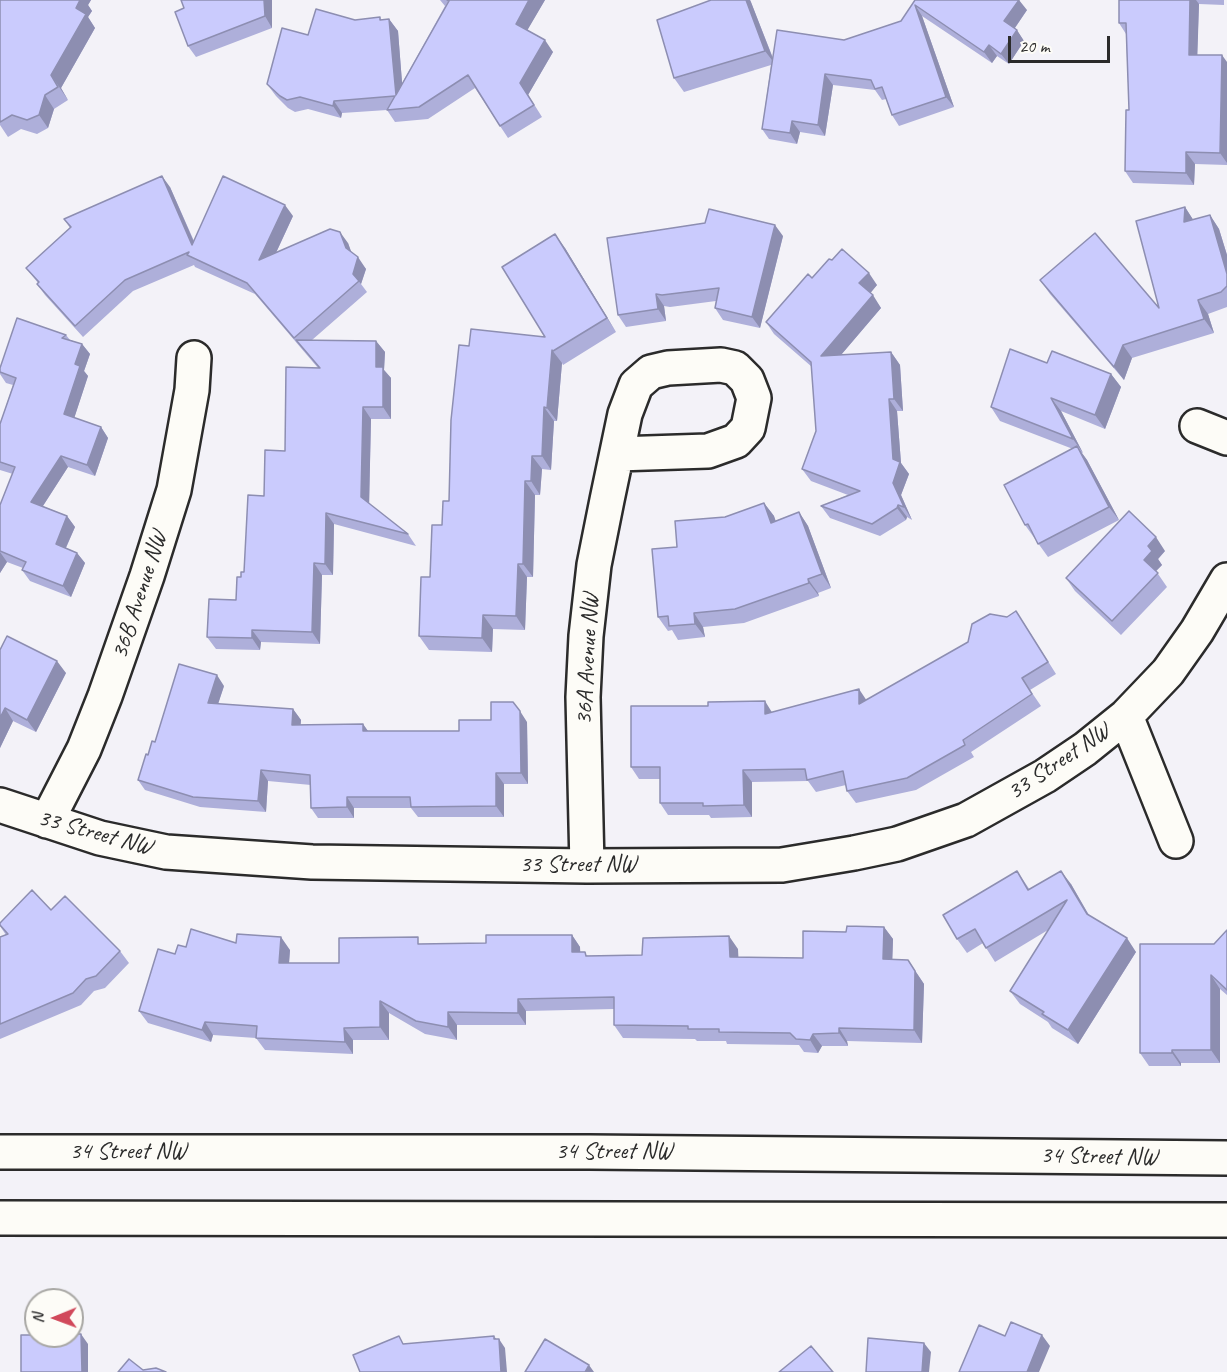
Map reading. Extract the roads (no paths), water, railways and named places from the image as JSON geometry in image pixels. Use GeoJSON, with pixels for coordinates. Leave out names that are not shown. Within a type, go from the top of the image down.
{"type":"FeatureCollection","features":[{"type":"Feature","properties":{"kind":"street","name":"36B Avenue NW"},"geometry":{"type":"LineString","coordinates":[[47,821],[84,749],[147,576],[174,490],[192,390],[194,358]]}},
{"type":"Feature","properties":{"kind":"street"},"geometry":{"type":"LineString","coordinates":[[1197,426],[1227,438]]}},
{"type":"Feature","properties":{"kind":"street","name":"36A Avenue NW"},"geometry":{"type":"LineString","coordinates":[[587,866],[583,697],[586,636],[594,565],[617,454]]}},
{"type":"Feature","properties":{"kind":"street","name":"33 Street NW"},"geometry":{"type":"LineString","coordinates":[[0,805],[100,838],[166,852],[312,861],[587,866],[782,865],[897,844],[966,820],[1005,800],[1085,749],[1126,716],[1168,672],[1197,631],[1227,580]]}},
{"type":"Feature","properties":{"kind":"street"},"geometry":{"type":"LineString","coordinates":[[1126,716],[1176,841]]}},
{"type":"Feature","properties":{"kind":"street","name":"34 Street NW"},"geometry":{"type":"LineString","coordinates":[[0,1152],[601,1152],[1227,1158]]}},
{"type":"Feature","properties":{"kind":"street"},"geometry":{"type":"LineString","coordinates":[[0,1218],[1227,1220]]}}]}
